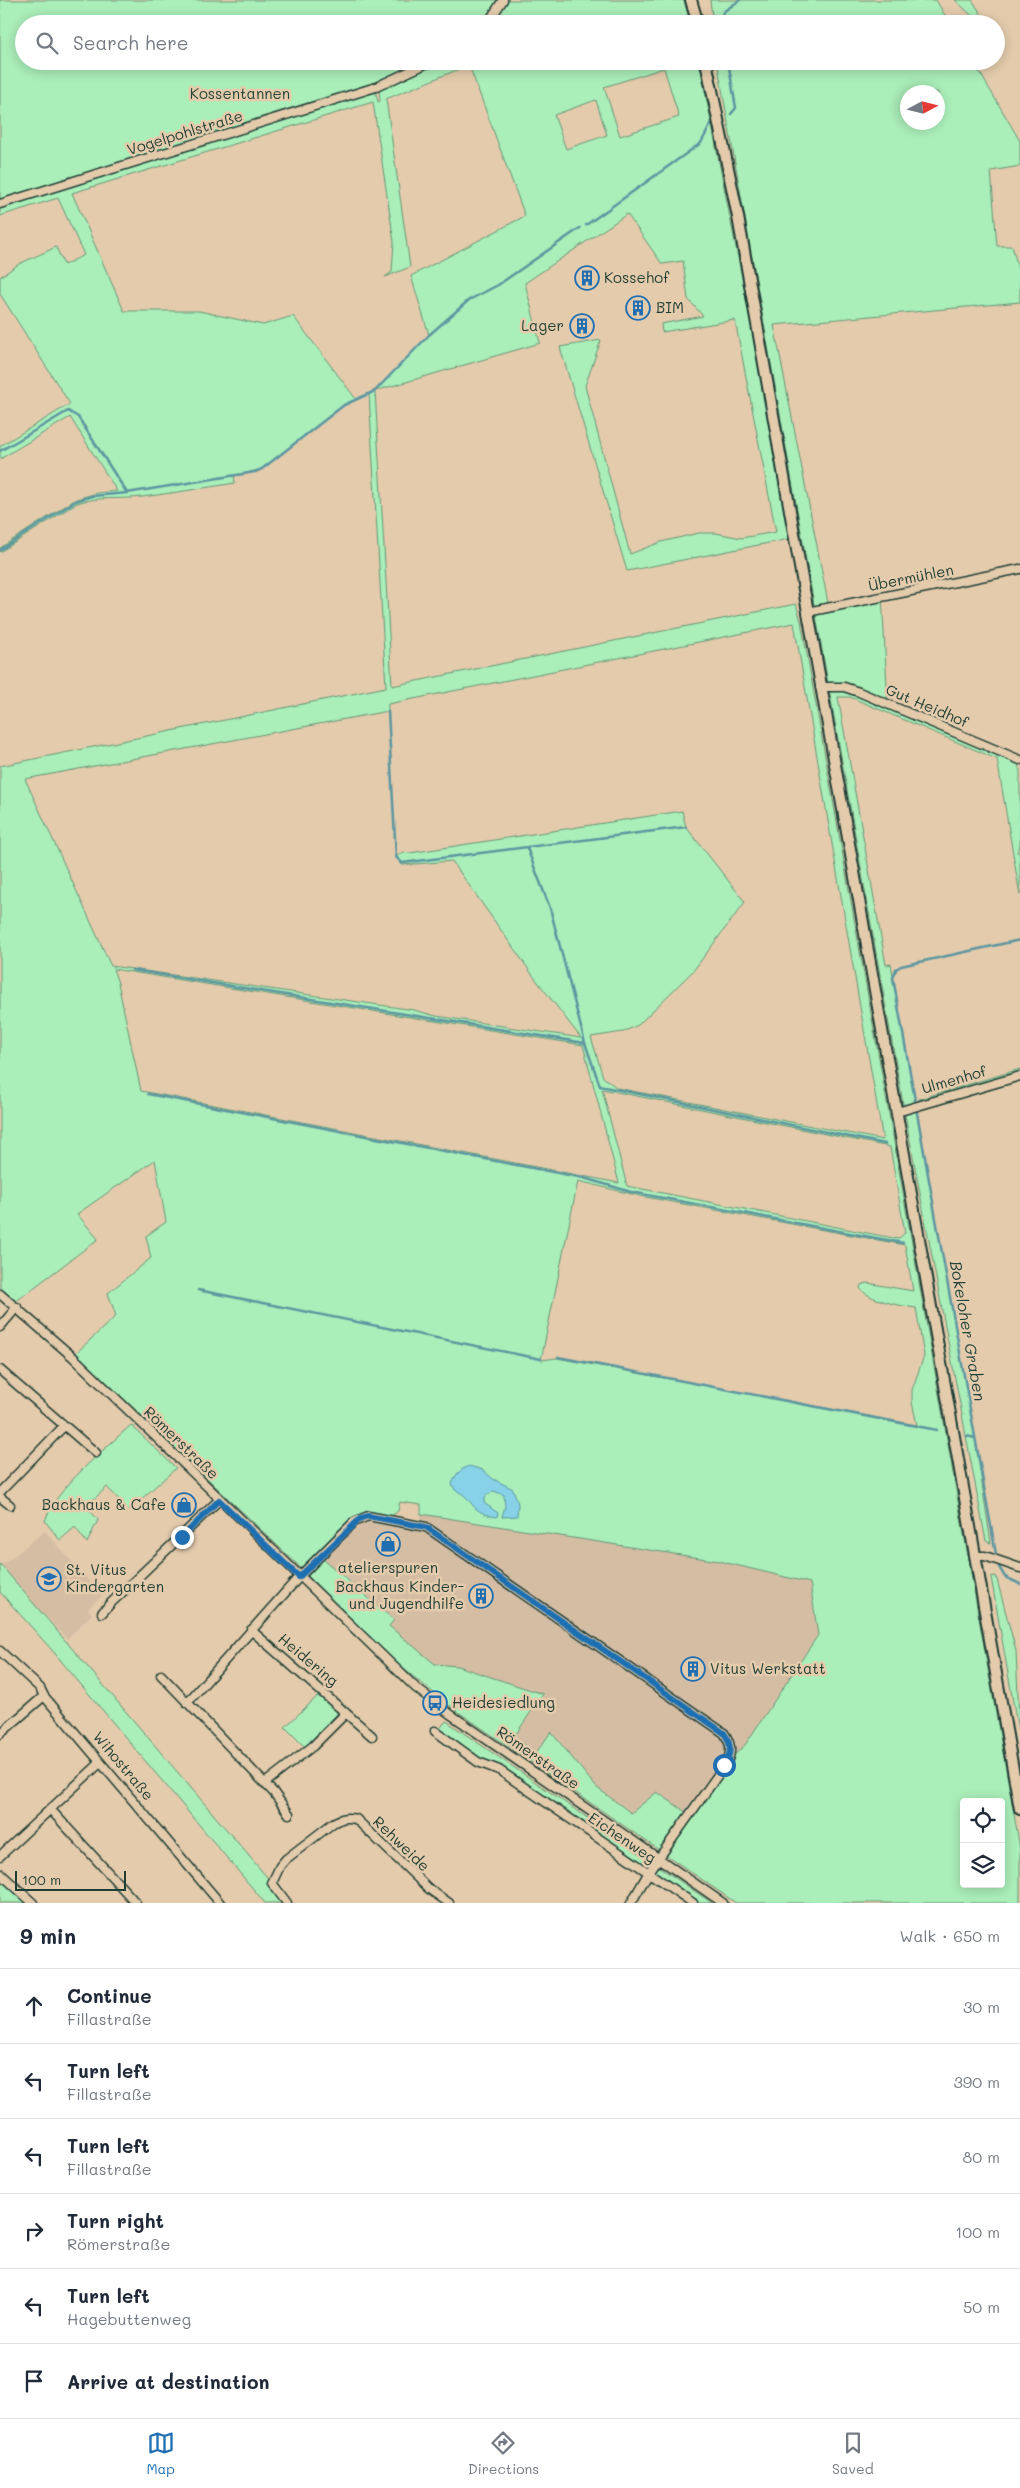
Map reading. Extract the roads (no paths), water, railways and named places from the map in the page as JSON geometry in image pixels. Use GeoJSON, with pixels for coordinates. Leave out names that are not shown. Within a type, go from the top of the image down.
{"type":"FeatureCollection","features":[{"type":"Feature","properties":{"kind":"main road"},"geometry":{"type":"LineString","coordinates":[[691,0],[695,15]]}},
{"type":"Feature","properties":{"kind":"main road"},"geometry":{"type":"LineString","coordinates":[[708,70],[738,217],[820,687],[977,1556],[1020,1809]]}},
{"type":"Feature","properties":{"kind":"street"},"geometry":{"type":"LineString","coordinates":[[493,15],[503,0]]}},
{"type":"Feature","properties":{"kind":"street","name":"Vogelpohlstraße"},"geometry":{"type":"LineString","coordinates":[[0,204],[376,87],[413,70]]}},
{"type":"Feature","properties":{"kind":"street","name":"Übermühlen"},"geometry":{"type":"LineString","coordinates":[[807,612],[1020,569]]}},
{"type":"Feature","properties":{"kind":"street","name":"Gut Heidhof"},"geometry":{"type":"LineString","coordinates":[[820,687],[844,687],[859,692],[1020,760]]}},
{"type":"Feature","properties":{"kind":"street","name":"Ulmenhof"},"geometry":{"type":"LineString","coordinates":[[896,1112],[1020,1076]]}},
{"type":"Feature","properties":{"kind":"street","name":"Römerstraße"},"geometry":{"type":"LineString","coordinates":[[0,1294],[73,1356],[392,1668],[429,1698],[723,1903]]}},
{"type":"Feature","properties":{"kind":"street"},"geometry":{"type":"LineString","coordinates":[[0,1327],[17,1307]]}},
{"type":"Feature","properties":{"kind":"street"},"geometry":{"type":"LineString","coordinates":[[2,1375],[96,1453]]}},
{"type":"Feature","properties":{"kind":"street"},"geometry":{"type":"LineString","coordinates":[[0,1492],[64,1426]]}},
{"type":"Feature","properties":{"kind":"street"},"geometry":{"type":"LineString","coordinates":[[0,1497],[10,1505]]}},
{"type":"Feature","properties":{"kind":"street"},"geometry":{"type":"LineString","coordinates":[[102,1613],[219,1500]]}},
{"type":"Feature","properties":{"kind":"street"},"geometry":{"type":"LineString","coordinates":[[187,1703],[299,1577],[361,1518],[368,1516],[421,1525],[634,1669],[724,1733],[730,1745],[730,1754],[727,1762],[649,1872],[631,1903]]}},
{"type":"Feature","properties":{"kind":"street"},"geometry":{"type":"LineString","coordinates":[[977,1556],[985,1556],[1020,1568]]}},
{"type":"Feature","properties":{"kind":"street","name":"Heidering"},"geometry":{"type":"LineString","coordinates":[[251,1630],[372,1736]]}},
{"type":"Feature","properties":{"kind":"street","name":"Wihostraße"},"geometry":{"type":"LineString","coordinates":[[0,1651],[40,1688],[44,1696],[100,1763],[107,1768],[220,1903]]}},
{"type":"Feature","properties":{"kind":"street"},"geometry":{"type":"LineString","coordinates":[[161,1675],[265,1783],[289,1814]]}},
{"type":"Feature","properties":{"kind":"street"},"geometry":{"type":"LineString","coordinates":[[0,1734],[44,1696]]}},
{"type":"Feature","properties":{"kind":"street"},"geometry":{"type":"LineString","coordinates":[[265,1783],[313,1746],[346,1713]]}},
{"type":"Feature","properties":{"kind":"street","name":"Eichenweg"},"geometry":{"type":"LineString","coordinates":[[435,1731],[478,1762],[499,1770],[693,1903]]}},
{"type":"Feature","properties":{"kind":"street"},"geometry":{"type":"LineString","coordinates":[[0,1856],[100,1763]]}},
{"type":"Feature","properties":{"kind":"street"},"geometry":{"type":"LineString","coordinates":[[50,1808],[136,1903]]}},
{"type":"Feature","properties":{"kind":"street","name":"Rehweide"},"geometry":{"type":"LineString","coordinates":[[287,1903],[273,1887],[274,1877],[286,1859],[333,1823],[349,1817],[356,1820],[429,1889],[448,1903]]}},
{"type":"Feature","properties":{"kind":"street"},"geometry":{"type":"LineString","coordinates":[[0,1873],[33,1903]]}},
{"type":"Feature","properties":{"kind":"water"},"geometry":{"type":"Polygon","coordinates":[[[469,1466],[483,1470],[493,1479],[513,1489],[518,1504],[517,1516],[502,1517],[505,1506],[504,1495],[494,1491],[486,1495],[484,1503],[498,1513],[497,1517],[487,1515],[476,1509],[466,1497],[455,1490],[452,1484],[455,1478],[460,1471],[469,1466]]]}},
{"type":"Feature","properties":{"kind":"waterway"},"geometry":{"type":"LineString","coordinates":[[722,15],[723,12],[740,0]]}},
{"type":"Feature","properties":{"kind":"waterway"},"geometry":{"type":"LineString","coordinates":[[730,70],[736,108],[731,114]]}},
{"type":"Feature","properties":{"kind":"waterway"},"geometry":{"type":"LineString","coordinates":[[586,225],[701,143],[711,124]]}},
{"type":"Feature","properties":{"kind":"waterway"},"geometry":{"type":"LineString","coordinates":[[0,451],[68,411],[78,417],[127,493],[255,472],[262,469],[344,405],[375,391],[429,335],[469,300],[498,285],[580,228]]}},
{"type":"Feature","properties":{"kind":"waterway"},"geometry":{"type":"LineString","coordinates":[[0,550],[76,501],[92,496],[127,493]]}},
{"type":"Feature","properties":{"kind":"waterway"},"geometry":{"type":"LineString","coordinates":[[388,711],[396,857],[402,863],[686,827]]}},
{"type":"Feature","properties":{"kind":"waterway"},"geometry":{"type":"LineString","coordinates":[[527,848],[550,908],[585,1043],[600,1086],[885,1144]]}},
{"type":"Feature","properties":{"kind":"waterway","name":"Bokeloher Graben"},"geometry":{"type":"LineString","coordinates":[[915,1100],[893,978],[896,969],[901,966],[1020,940]]}},
{"type":"Feature","properties":{"kind":"waterway"},"geometry":{"type":"LineString","coordinates":[[132,970],[585,1043]]}},
{"type":"Feature","properties":{"kind":"waterway"},"geometry":{"type":"LineString","coordinates":[[148,1094],[584,1178],[631,1192],[903,1243]]}},
{"type":"Feature","properties":{"kind":"waterway","name":"Bokeloher Graben"},"geometry":{"type":"LineString","coordinates":[[917,1113],[996,1554]]}},
{"type":"Feature","properties":{"kind":"waterway"},"geometry":{"type":"LineString","coordinates":[[198,1290],[541,1359]]}},
{"type":"Feature","properties":{"kind":"waterway"},"geometry":{"type":"LineString","coordinates":[[558,1357],[937,1430]]}},
{"type":"Feature","properties":{"kind":"waterway","name":"Bokeloher Graben"},"geometry":{"type":"LineString","coordinates":[[967,1436],[975,1438]]}},
{"type":"Feature","properties":{"kind":"waterway","name":"Bokeloher Graben"},"geometry":{"type":"LineString","coordinates":[[999,1567],[1005,1577],[1020,1584]]}},
{"type":"Feature","properties":{"kind":"place","name":"Kossehof"},"geometry":{"type":"Point","coordinates":[587,278]}},
{"type":"Feature","properties":{"kind":"place","name":"BIM"},"geometry":{"type":"Point","coordinates":[638,308]}},
{"type":"Feature","properties":{"kind":"place","name":"Lager"},"geometry":{"type":"Point","coordinates":[582,326]}},
{"type":"Feature","properties":{"kind":"place","name":"Backhaus & Cafe"},"geometry":{"type":"Point","coordinates":[184,1505]}},
{"type":"Feature","properties":{"kind":"place","name":"atelierspuren"},"geometry":{"type":"Point","coordinates":[388,1544]}},
{"type":"Feature","properties":{"kind":"place","name":"St. Vitus Kindergarten"},"geometry":{"type":"Point","coordinates":[49,1579]}},
{"type":"Feature","properties":{"kind":"place","name":"Backhaus Kinder- und Jugendhilfe"},"geometry":{"type":"Point","coordinates":[481,1596]}},
{"type":"Feature","properties":{"kind":"place","name":"Vitus Werkstatt"},"geometry":{"type":"Point","coordinates":[693,1669]}},
{"type":"Feature","properties":{"kind":"place","name":"Heidesiedlung"},"geometry":{"type":"Point","coordinates":[435,1703]}},
{"type":"Feature","properties":{"kind":"park label","name":"Kossentannen"},"geometry":{"type":"Point","coordinates":[240,94]}}]}
